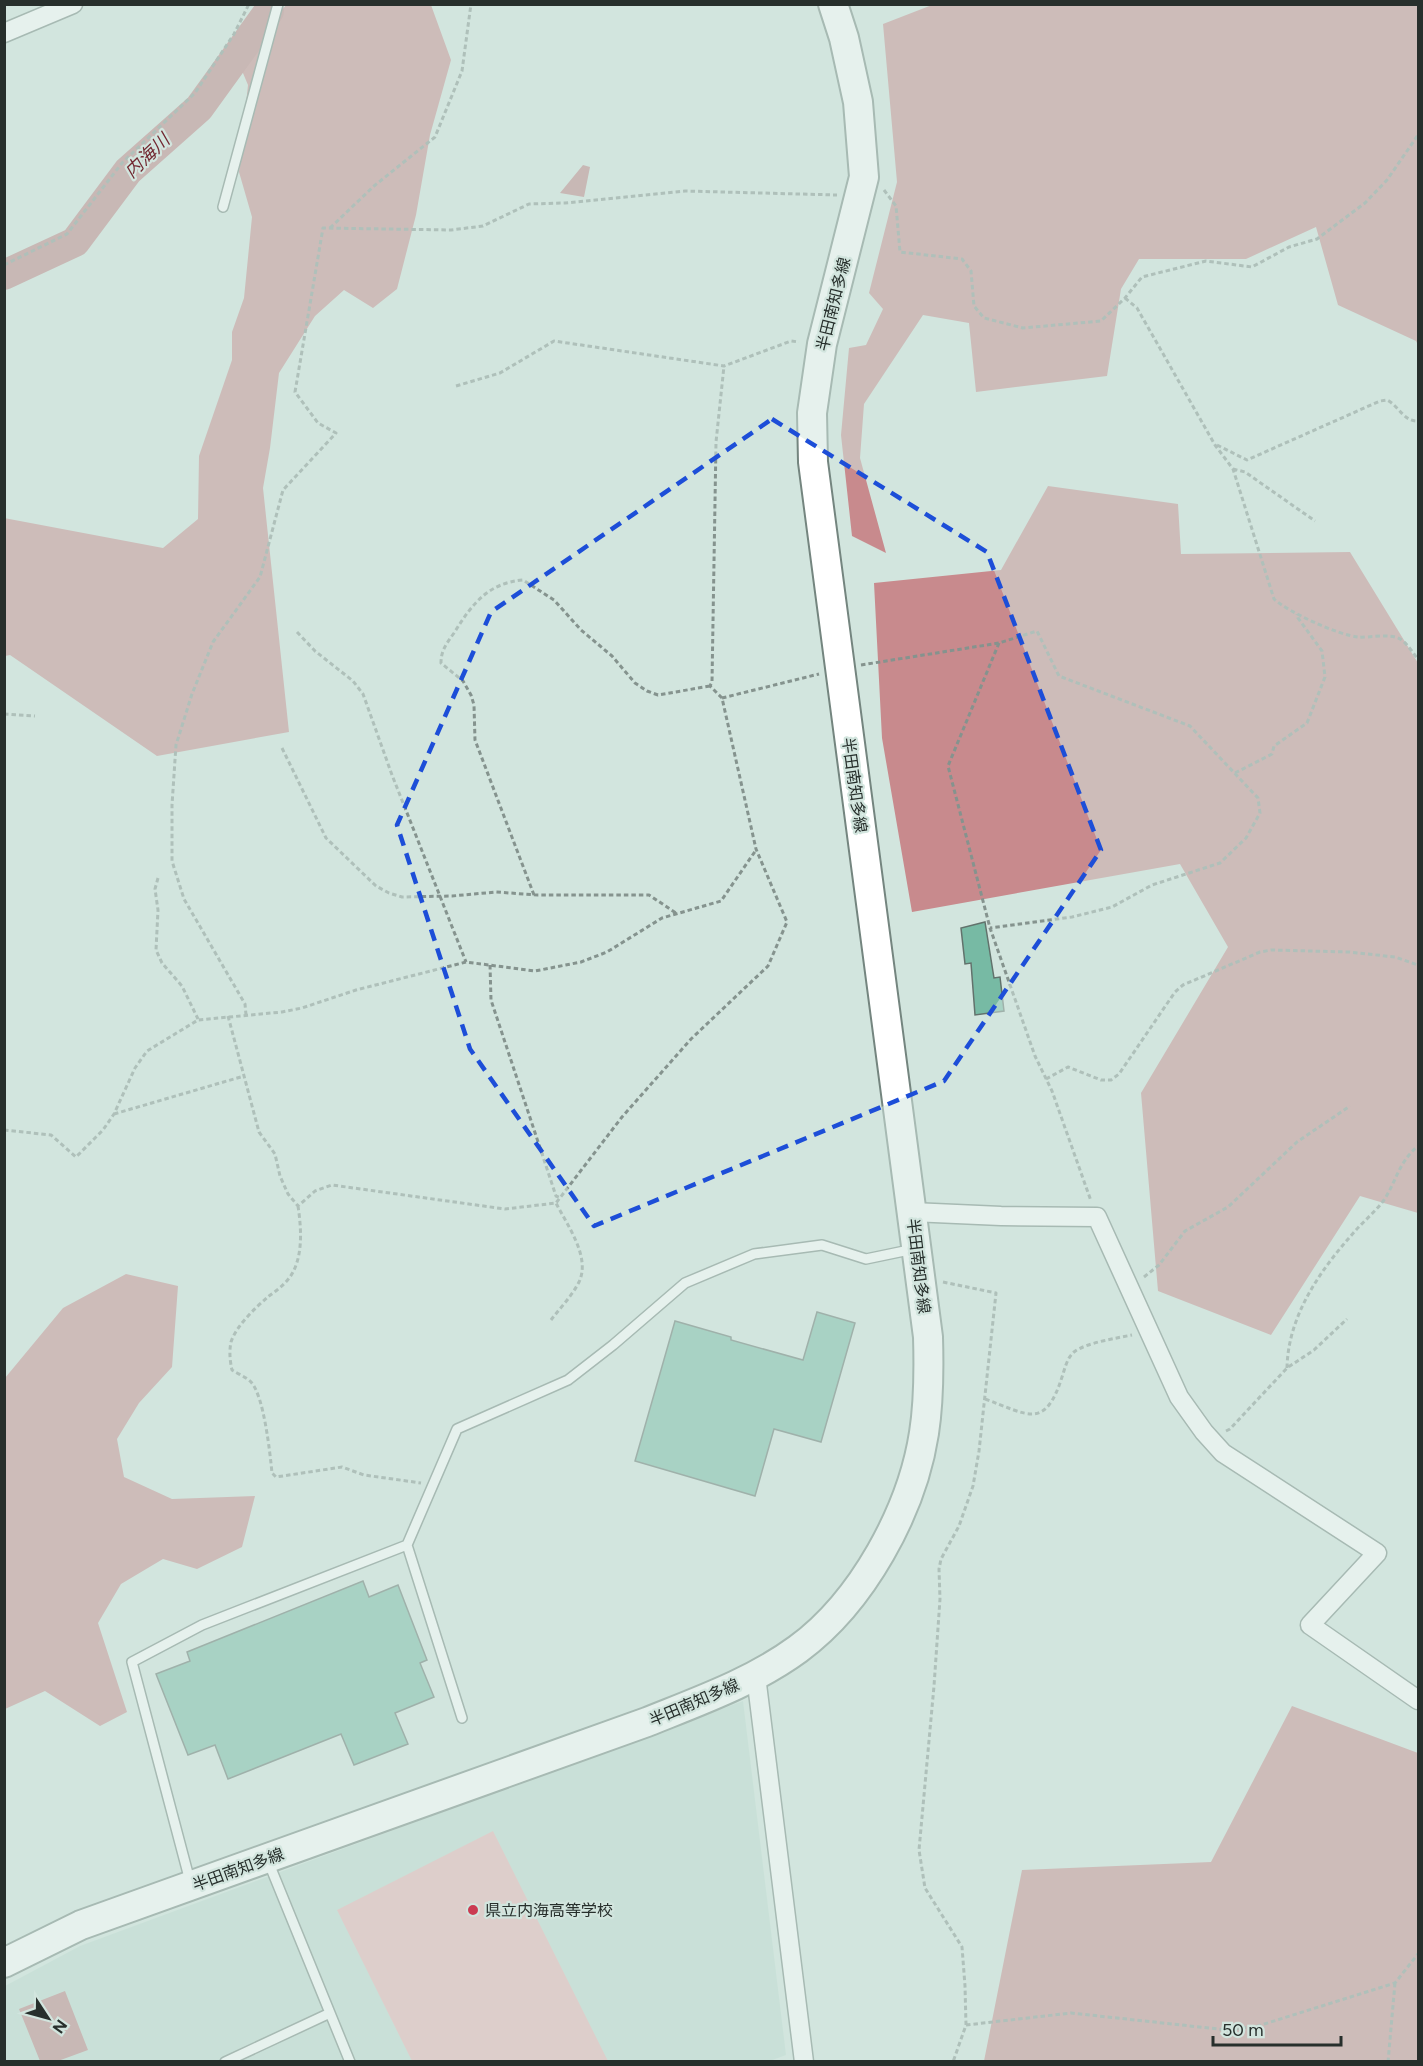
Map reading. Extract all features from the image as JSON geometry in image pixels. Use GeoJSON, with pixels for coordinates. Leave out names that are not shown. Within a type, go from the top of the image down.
{"type":"FeatureCollection","features":[{"type":"Feature","properties":{"kind":"main road","name":"半田南知多線"},"geometry":{"type":"LineString","coordinates":[[4,1963],[81,1925],[647,1722],[709,1698],[756,1676],[799,1648],[848,1600],[874,1565],[894,1528],[914,1480],[924,1434],[929,1392],[928,1337],[813,462],[812,413],[822,344],[862,188],[858,102],[844,38],[833,4]]}},
{"type":"Feature","properties":{"kind":"street"},"geometry":{"type":"LineString","coordinates":[[4,33],[72,4]]}},
{"type":"Feature","properties":{"kind":"street"},"geometry":{"type":"LineString","coordinates":[[912,1212],[1001,1216],[1097,1216],[1179,1396],[1206,1434],[1223,1453],[1377,1553],[1310,1625],[1419,1700]]}},
{"type":"Feature","properties":{"kind":"street"},"geometry":{"type":"LineString","coordinates":[[756,1676],[804,2061]]}},
{"type":"Feature","properties":{"kind":"lane"},"geometry":{"type":"LineString","coordinates":[[223,207],[278,4]]}},
{"type":"Feature","properties":{"kind":"lane"},"geometry":{"type":"LineString","coordinates":[[462,1718],[407,1545],[457,1429],[568,1380],[613,1346],[685,1283],[754,1254],[822,1245],[866,1259],[916,1249]]}},
{"type":"Feature","properties":{"kind":"lane"},"geometry":{"type":"LineString","coordinates":[[191,1886],[132,1662],[202,1625],[407,1545]]}},
{"type":"Feature","properties":{"kind":"lane"},"geometry":{"type":"LineString","coordinates":[[267,1858],[350,2061]]}},
{"type":"Feature","properties":{"kind":"lane"},"geometry":{"type":"LineString","coordinates":[[225,2061],[330,2013]]}},
{"type":"Feature","properties":{"kind":"path"},"geometry":{"type":"LineString","coordinates":[[4,266],[67,234],[122,163],[195,93],[234,34],[249,4]]}},
{"type":"Feature","properties":{"kind":"path"},"geometry":{"type":"LineString","coordinates":[[329,229],[374,186],[435,137],[462,71],[471,4]]}},
{"type":"Feature","properties":{"kind":"path"},"geometry":{"type":"LineString","coordinates":[[246,1015],[245,1004],[184,899],[172,861],[172,805],[176,745],[192,694],[213,642],[260,577],[283,490],[336,433],[318,423],[295,392],[323,228],[452,230],[483,226],[528,204],[565,203],[686,191],[829,194],[880,182],[896,206],[900,252],[962,260],[971,271],[974,306],[984,318],[1023,328],[1101,321],[1125,298],[1142,277],[1206,261],[1252,267],[1289,247],[1317,240],[1365,203],[1387,180],[1419,135]]}},
{"type":"Feature","properties":{"kind":"path"},"geometry":{"type":"LineString","coordinates":[[1125,298],[1137,308],[1215,445],[1233,469],[1274,599],[1282,607],[1346,635],[1400,639],[1419,659]]}},
{"type":"Feature","properties":{"kind":"path"},"geometry":{"type":"LineString","coordinates":[[456,386],[500,373],[554,341],[724,366],[791,341],[822,344]]}},
{"type":"Feature","properties":{"kind":"path"},"geometry":{"type":"LineString","coordinates":[[710,686],[712,682],[716,442],[724,366]]}},
{"type":"Feature","properties":{"kind":"path"},"geometry":{"type":"LineString","coordinates":[[1215,445],[1247,460],[1380,401],[1387,400],[1413,422],[1419,421]]}},
{"type":"Feature","properties":{"kind":"path"},"geometry":{"type":"LineString","coordinates":[[1233,469],[1245,472],[1315,521]]}},
{"type":"Feature","properties":{"kind":"path"},"geometry":{"type":"LineString","coordinates":[[534,894],[476,740],[474,705],[471,695],[463,681],[441,663],[441,652],[468,610],[499,585],[523,580],[554,600],[581,630],[612,656],[635,683],[647,691],[658,695],[710,686]]}},
{"type":"Feature","properties":{"kind":"path"},"geometry":{"type":"LineString","coordinates":[[1235,773],[1272,754],[1274,746],[1307,723],[1322,686],[1325,677],[1322,651],[1297,614]]}},
{"type":"Feature","properties":{"kind":"path"},"geometry":{"type":"LineString","coordinates":[[297,632],[315,651],[353,681],[363,694],[392,775],[466,962]]}},
{"type":"Feature","properties":{"kind":"path"},"geometry":{"type":"LineString","coordinates":[[722,698],[840,669],[999,643],[1037,632],[1059,676],[1190,726],[1258,798],[1260,813],[1246,838],[1220,863],[1152,885],[1112,907],[1072,917],[990,928]]}},
{"type":"Feature","properties":{"kind":"path"},"geometry":{"type":"LineString","coordinates":[[999,643],[948,766],[990,928],[1035,1056],[1046,1079],[1097,1216]]}},
{"type":"Feature","properties":{"kind":"path"},"geometry":{"type":"LineString","coordinates":[[298,1206],[315,1191],[332,1185],[505,1209],[556,1203],[622,1117],[691,1039],[768,966],[787,922],[756,849],[722,698],[710,686]]}},
{"type":"Feature","properties":{"kind":"path"},"geometry":{"type":"LineString","coordinates":[[4,714],[35,716]]}},
{"type":"Feature","properties":{"kind":"path"},"geometry":{"type":"LineString","coordinates":[[282,748],[326,838],[376,886],[389,893],[402,897],[496,892],[649,895],[677,914]]}},
{"type":"Feature","properties":{"kind":"path"},"geometry":{"type":"LineString","coordinates":[[4,1130],[51,1135],[76,1157],[102,1130],[114,1113],[135,1068],[147,1051],[198,1020],[302,1008],[356,990],[466,962],[535,971],[581,962],[607,952],[662,918],[721,901],[756,849]]}},
{"type":"Feature","properties":{"kind":"path"},"geometry":{"type":"LineString","coordinates":[[158,878],[155,889],[158,910],[156,950],[162,963],[182,986],[198,1020]]}},
{"type":"Feature","properties":{"kind":"path"},"geometry":{"type":"LineString","coordinates":[[1046,1079],[1068,1066],[1101,1080],[1111,1080],[1119,1074],[1175,992],[1183,985],[1260,952],[1304,950],[1349,952],[1395,957],[1419,965]]}},
{"type":"Feature","properties":{"kind":"path"},"geometry":{"type":"LineString","coordinates":[[490,965],[490,1000],[556,1196],[561,1198]]}},
{"type":"Feature","properties":{"kind":"path"},"geometry":{"type":"LineString","coordinates":[[228,1016],[259,1131],[275,1154],[280,1176],[288,1194],[298,1206],[301,1226],[296,1268],[290,1277],[261,1303],[242,1325],[232,1340],[230,1353],[232,1370],[251,1382],[258,1392],[272,1473],[276,1477],[342,1467],[364,1474],[432,1486]]}},
{"type":"Feature","properties":{"kind":"path"},"geometry":{"type":"LineString","coordinates":[[114,1113],[244,1076]]}},
{"type":"Feature","properties":{"kind":"path"},"geometry":{"type":"LineString","coordinates":[[1128,1288],[1159,1265],[1185,1231],[1228,1207],[1297,1142],[1350,1106]]}},
{"type":"Feature","properties":{"kind":"path"},"geometry":{"type":"LineString","coordinates":[[1287,1368],[1291,1333],[1313,1287],[1342,1245],[1384,1200],[1400,1166],[1419,1146]]}},
{"type":"Feature","properties":{"kind":"path"},"geometry":{"type":"LineString","coordinates":[[551,1320],[580,1280],[582,1267],[581,1253],[556,1203]]}},
{"type":"Feature","properties":{"kind":"path"},"geometry":{"type":"LineString","coordinates":[[921,1277],[996,1293],[980,1451],[973,1486],[959,1526],[941,1559],[939,1569],[940,1599],[935,1675],[919,1850],[925,1888],[962,1947],[966,2025],[953,2061]]}},
{"type":"Feature","properties":{"kind":"path"},"geometry":{"type":"LineString","coordinates":[[1206,1434],[1221,1433],[1230,1429],[1287,1368],[1314,1350],[1347,1319]]}},
{"type":"Feature","properties":{"kind":"path"},"geometry":{"type":"LineString","coordinates":[[985,1399],[1030,1415],[1042,1412],[1053,1402],[1066,1365],[1073,1353],[1080,1348],[1148,1331]]}},
{"type":"Feature","properties":{"kind":"path"},"geometry":{"type":"LineString","coordinates":[[966,2025],[1071,2013],[1227,2031],[1258,2025],[1395,1983],[1419,1954]]}},
{"type":"Feature","properties":{"kind":"path"},"geometry":{"type":"LineString","coordinates":[[1388,2061],[1395,1983]]}},
{"type":"Feature","properties":{"kind":"highlighted area"},"geometry":{"type":"Polygon","coordinates":[[[772,419],[987,552],[1101,850],[944,1081],[594,1226],[470,1049],[397,825],[491,612],[772,419]]]}},
{"type":"Feature","properties":{"kind":"shaded area"},"geometry":{"type":"Polygon","coordinates":[[[286,5],[431,5],[451,60],[430,135],[416,215],[397,289],[373,308],[344,290],[315,316],[279,373],[263,488],[289,732],[157,756],[10,655],[5,656],[4,518],[163,548],[198,519],[199,456],[232,360],[232,332],[244,298],[252,217],[239,172],[248,85],[240,66],[286,5]]]}},
{"type":"Feature","properties":{"kind":"shaded area"},"geometry":{"type":"Polygon","coordinates":[[[932,5],[1418,5],[1418,345],[1416,341],[1338,305],[1316,227],[1246,259],[1139,259],[1121,289],[1107,376],[976,392],[969,323],[923,315],[864,404],[860,458],[886,553],[852,536],[841,435],[849,348],[866,345],[883,309],[869,293],[897,182],[883,24],[932,5]]]}},
{"type":"Feature","properties":{"kind":"shaded area"},"geometry":{"type":"Polygon","coordinates":[[[583,165],[590,167],[584,197],[560,193],[583,165]]]}},
{"type":"Feature","properties":{"kind":"shaded area"},"geometry":{"type":"Polygon","coordinates":[[[1048,486],[1178,504],[1181,554],[1350,552],[1418,663],[1418,1213],[1360,1196],[1271,1335],[1158,1291],[1141,1093],[1228,947],[1180,864],[912,912],[882,738],[874,583],[1001,570],[1048,486]]]}},
{"type":"Feature","properties":{"kind":"shaded area"},"geometry":{"type":"Polygon","coordinates":[[[126,1274],[178,1286],[172,1367],[139,1403],[117,1439],[124,1477],[172,1499],[255,1496],[242,1547],[197,1569],[163,1559],[121,1584],[98,1623],[127,1712],[100,1726],[45,1691],[5,1709],[5,1378],[63,1308],[126,1274]]]}},
{"type":"Feature","properties":{"kind":"shaded area","name":"県立内海高等学校"},"geometry":{"type":"Polygon","coordinates":[[[743,1701],[786,2055],[767,2062],[5,2062],[5,1986],[80,1946],[743,1701]]]}},
{"type":"Feature","properties":{"kind":"shaded area"},"geometry":{"type":"Polygon","coordinates":[[[1292,1706],[1418,1753],[1418,2061],[984,2061],[1022,1870],[1211,1862],[1292,1706]]]}},
{"type":"Feature","properties":{"kind":"shaded area"},"geometry":{"type":"Polygon","coordinates":[[[493,1831],[608,2061],[412,2061],[337,1910],[493,1831]]]}},
{"type":"Feature","properties":{"kind":"shaded area"},"geometry":{"type":"Polygon","coordinates":[[[65,1991],[88,2050],[58,2061],[40,2061],[19,2009],[65,1991]]]}},
{"type":"Feature","properties":{"kind":"building"},"geometry":{"type":"Polygon","coordinates":[[[985,922],[994,978],[1000,977],[1004,1011],[975,1015],[971,963],[965,964],[961,928],[985,922]]]}},
{"type":"Feature","properties":{"kind":"building"},"geometry":{"type":"Polygon","coordinates":[[[817,1312],[855,1323],[821,1442],[774,1429],[755,1496],[635,1461],[675,1321],[731,1337],[731,1340],[803,1360],[817,1312]]]}},
{"type":"Feature","properties":{"kind":"building"},"geometry":{"type":"Polygon","coordinates":[[[363,1581],[369,1597],[398,1585],[427,1660],[420,1663],[434,1697],[395,1713],[408,1744],[354,1765],[341,1734],[228,1779],[215,1745],[188,1755],[156,1674],[190,1661],[187,1652],[363,1581]]]}},
{"type":"Feature","properties":{"kind":"waterway","name":"内海川"},"geometry":{"type":"LineString","coordinates":[[4,275],[75,242],[128,171],[199,108],[269,11]]}},
{"type":"Feature","properties":{"kind":"place","name":"県立内海高等学校"},"geometry":{"type":"Point","coordinates":[473,1910]}}]}
